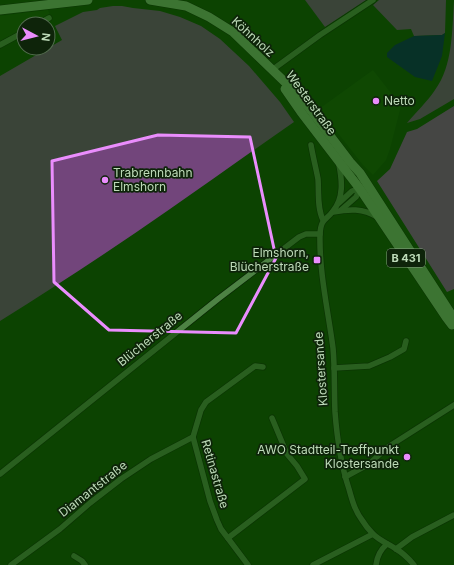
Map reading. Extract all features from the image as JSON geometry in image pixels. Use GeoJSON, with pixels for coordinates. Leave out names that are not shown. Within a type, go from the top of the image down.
{"type":"FeatureCollection","features":[{"type":"Feature","properties":{"kind":"main road"},"geometry":{"type":"LineString","coordinates":[[0,10],[88,0]]}},
{"type":"Feature","properties":{"kind":"main road","name":"Köhnholz"},"geometry":{"type":"LineString","coordinates":[[150,0],[186,6],[209,17],[233,32],[272,70]]}},
{"type":"Feature","properties":{"kind":"main road","name":"Westerstraße"},"geometry":{"type":"LineString","coordinates":[[272,70],[301,112],[360,189],[454,327]]}},
{"type":"Feature","properties":{"kind":"main road","name":"Westerstraße"},"geometry":{"type":"LineString","coordinates":[[272,70],[309,108],[360,173],[451,314],[454,321]]}},
{"type":"Feature","properties":{"kind":"street"},"geometry":{"type":"LineString","coordinates":[[272,70],[320,34],[373,0]]}},
{"type":"Feature","properties":{"kind":"street"},"geometry":{"type":"LineString","coordinates":[[0,45],[16,36]]}},
{"type":"Feature","properties":{"kind":"street","name":"Klostersande"},"geometry":{"type":"LineString","coordinates":[[311,145],[318,179],[321,215],[324,220],[321,225],[320,234],[324,291],[333,349],[335,412],[345,477],[354,505],[361,520],[373,534],[396,549],[414,565]]}},
{"type":"Feature","properties":{"kind":"street"},"geometry":{"type":"LineString","coordinates":[[324,220],[333,212],[341,196],[341,173],[338,161]]}},
{"type":"Feature","properties":{"kind":"street"},"geometry":{"type":"LineString","coordinates":[[341,210],[356,197],[360,189],[367,183]]}},
{"type":"Feature","properties":{"kind":"street"},"geometry":{"type":"LineString","coordinates":[[337,204],[352,191],[360,189]]}},
{"type":"Feature","properties":{"kind":"street"},"geometry":{"type":"LineString","coordinates":[[333,212],[348,209],[362,210],[380,219]]}},
{"type":"Feature","properties":{"kind":"street","name":"Blücherstraße"},"geometry":{"type":"LineString","coordinates":[[0,474],[218,299],[299,237],[306,234],[320,234]]}},
{"type":"Feature","properties":{"kind":"street"},"geometry":{"type":"LineString","coordinates":[[334,368],[369,366],[404,349],[406,341]]}},
{"type":"Feature","properties":{"kind":"street","name":"Retinastraße"},"geometry":{"type":"LineString","coordinates":[[248,565],[221,529],[217,520],[193,437],[201,410],[206,402],[255,366],[263,367]]}},
{"type":"Feature","properties":{"kind":"street"},"geometry":{"type":"LineString","coordinates":[[345,477],[368,464],[388,447],[454,405]]}},
{"type":"Feature","properties":{"kind":"street"},"geometry":{"type":"LineString","coordinates":[[228,538],[305,479],[287,454],[272,418]]}},
{"type":"Feature","properties":{"kind":"street","name":"Diamantstraße"},"geometry":{"type":"LineString","coordinates":[[12,565],[60,529],[121,479],[151,459],[193,437]]}},
{"type":"Feature","properties":{"kind":"street"},"geometry":{"type":"LineString","coordinates":[[396,549],[412,537],[454,515]]}},
{"type":"Feature","properties":{"kind":"street"},"geometry":{"type":"LineString","coordinates":[[313,565],[373,534]]}},
{"type":"Feature","properties":{"kind":"street"},"geometry":{"type":"LineString","coordinates":[[376,565],[381,550],[387,544]]}},
{"type":"Feature","properties":{"kind":"street"},"geometry":{"type":"LineString","coordinates":[[74,556],[85,565]]}},
{"type":"Feature","properties":{"kind":"highlighted area"},"geometry":{"type":"Polygon","coordinates":[[[158,135],[250,137],[276,258],[236,333],[109,330],[54,282],[52,161],[158,135]]]}},
{"type":"Feature","properties":{"kind":"shaded area"},"geometry":{"type":"Polygon","coordinates":[[[305,0],[366,0],[325,27],[305,0]]]}},
{"type":"Feature","properties":{"kind":"shaded area"},"geometry":{"type":"Polygon","coordinates":[[[379,0],[446,0],[445,33],[442,35],[414,36],[411,29],[397,30],[373,5],[379,0]]]}},
{"type":"Feature","properties":{"kind":"shaded area"},"geometry":{"type":"Polygon","coordinates":[[[454,1],[454,99],[420,119],[407,123],[432,94],[441,80],[445,70],[452,36],[454,1]]]}},
{"type":"Feature","properties":{"kind":"shaded area","name":"Trabrennbahn Elmshorn"},"geometry":{"type":"Polygon","coordinates":[[[122,6],[160,11],[180,17],[201,26],[220,39],[249,66],[280,102],[294,122],[128,238],[0,321],[0,76],[34,56],[56,56],[56,43],[62,40],[56,26],[83,12],[97,10],[100,8],[122,6]]]}},
{"type":"Feature","properties":{"kind":"shaded area"},"geometry":{"type":"Polygon","coordinates":[[[48,10],[50,15],[16,16],[16,35],[0,44],[0,16],[48,10]]]}},
{"type":"Feature","properties":{"kind":"shaded area"},"geometry":{"type":"Polygon","coordinates":[[[373,70],[401,106],[386,160],[373,175],[363,165],[319,109],[373,70]]]}},
{"type":"Feature","properties":{"kind":"shaded area"},"geometry":{"type":"Polygon","coordinates":[[[454,106],[454,289],[447,292],[377,181],[390,169],[407,132],[417,129],[454,106]]]}},
{"type":"Feature","properties":{"kind":"water"},"geometry":{"type":"Polygon","coordinates":[[[445,33],[442,56],[432,81],[415,77],[387,57],[387,53],[395,45],[414,36],[442,35],[445,33]]]}},
{"type":"Feature","properties":{"kind":"place","name":"Netto"},"geometry":{"type":"Point","coordinates":[376,101]}},
{"type":"Feature","properties":{"kind":"place","name":"Trabrennbahn Elmshorn"},"geometry":{"type":"Point","coordinates":[105,180]}},
{"type":"Feature","properties":{"kind":"place","name":"Elmshorn, Blücherstraße"},"geometry":{"type":"Point","coordinates":[317,260]}},
{"type":"Feature","properties":{"kind":"place","name":"AWO Stadtteil-Treffpunkt Klostersande"},"geometry":{"type":"Point","coordinates":[407,457]}}]}
